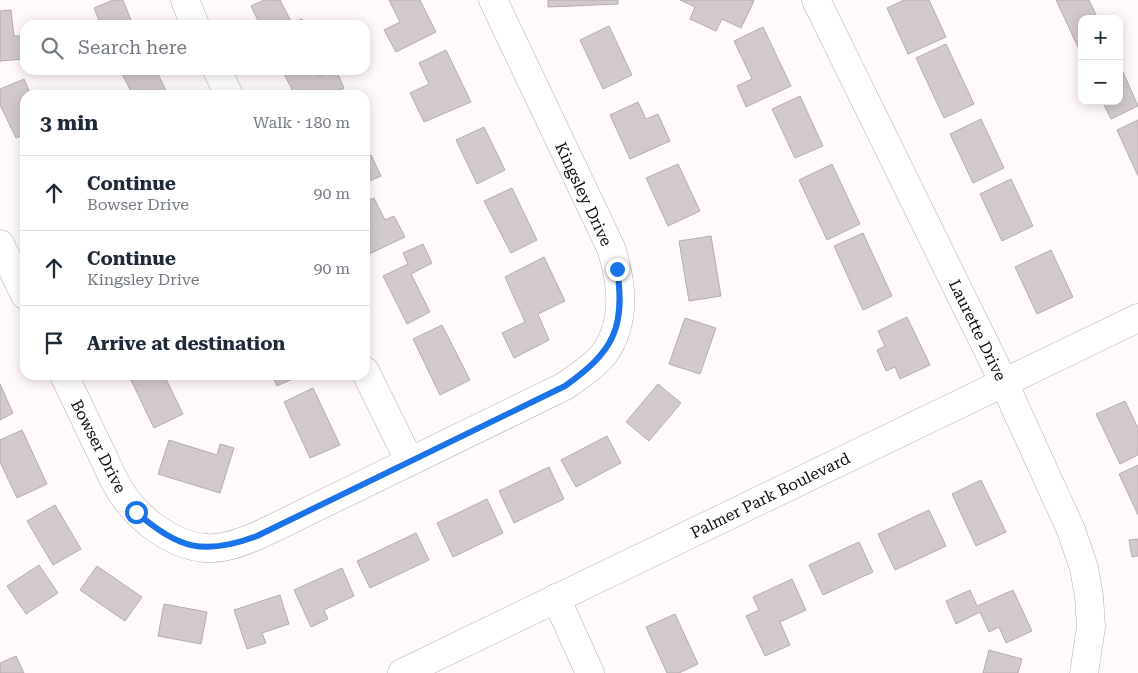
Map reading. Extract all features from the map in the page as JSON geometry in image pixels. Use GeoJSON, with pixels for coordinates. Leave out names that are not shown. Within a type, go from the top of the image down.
{"type":"FeatureCollection","features":[{"type":"Feature","properties":{"kind":"street"},"geometry":{"type":"LineString","coordinates":[[185,0],[193,20]]}},
{"type":"Feature","properties":{"kind":"street","name":"Kingsley Drive"},"geometry":{"type":"LineString","coordinates":[[409,460],[565,386],[587,370],[604,354],[615,332],[620,308],[617,269],[610,248],[493,0]]}},
{"type":"Feature","properties":{"kind":"street","name":"Laurette Drive"},"geometry":{"type":"LineString","coordinates":[[816,0],[1004,382],[1071,530],[1084,568],[1089,596],[1091,627],[1084,673]]}},
{"type":"Feature","properties":{"kind":"street"},"geometry":{"type":"LineString","coordinates":[[219,75],[227,90]]}},
{"type":"Feature","properties":{"kind":"street"},"geometry":{"type":"LineString","coordinates":[[0,244],[20,285]]}},
{"type":"Feature","properties":{"kind":"street","name":"Palmer Park Boulevard"},"geometry":{"type":"LineString","coordinates":[[415,670],[556,598],[1138,318]]}},
{"type":"Feature","properties":{"kind":"street","name":"Bowser Drive"},"geometry":{"type":"LineString","coordinates":[[66,380],[121,492],[136,512],[153,527],[187,544],[206,549],[230,546],[257,536],[409,460]]}},
{"type":"Feature","properties":{"kind":"street"},"geometry":{"type":"LineString","coordinates":[[369,380],[409,460]]}},
{"type":"Feature","properties":{"kind":"street"},"geometry":{"type":"LineString","coordinates":[[556,598],[590,673]]}},
{"type":"Feature","properties":{"kind":"building"},"geometry":{"type":"Polygon","coordinates":[[[113,0],[123,0],[131,20],[99,20],[94,8],[113,0]]]}},
{"type":"Feature","properties":{"kind":"building"},"geometry":{"type":"Polygon","coordinates":[[[264,0],[280,0],[290,20],[258,20],[251,6],[264,0]]]}},
{"type":"Feature","properties":{"kind":"building"},"geometry":{"type":"Polygon","coordinates":[[[389,0],[420,0],[436,32],[396,52],[384,30],[400,22],[389,0]]]}},
{"type":"Feature","properties":{"kind":"building"},"geometry":{"type":"Polygon","coordinates":[[[548,0],[618,0],[618,4],[548,7],[548,0]]]}},
{"type":"Feature","properties":{"kind":"building"},"geometry":{"type":"Polygon","coordinates":[[[680,0],[754,1],[741,28],[722,19],[716,31],[690,19],[695,7],[680,0]]]}},
{"type":"Feature","properties":{"kind":"building"},"geometry":{"type":"Polygon","coordinates":[[[904,0],[929,0],[946,37],[908,54],[887,8],[904,0]]]}},
{"type":"Feature","properties":{"kind":"building"},"geometry":{"type":"Polygon","coordinates":[[[1056,0],[1089,0],[1096,15],[1078,15],[1078,47],[1056,0]]]}},
{"type":"Feature","properties":{"kind":"building"},"geometry":{"type":"Polygon","coordinates":[[[11,10],[14,36],[20,36],[20,59],[0,61],[0,11],[11,10]]]}},
{"type":"Feature","properties":{"kind":"building"},"geometry":{"type":"Polygon","coordinates":[[[609,26],[632,75],[603,89],[580,40],[609,26]]]}},
{"type":"Feature","properties":{"kind":"building"},"geometry":{"type":"Polygon","coordinates":[[[763,27],[791,86],[746,107],[737,86],[752,79],[734,41],[763,27]]]}},
{"type":"Feature","properties":{"kind":"building"},"geometry":{"type":"Polygon","coordinates":[[[946,44],[974,104],[944,118],[916,58],[946,44]]]}},
{"type":"Feature","properties":{"kind":"building"},"geometry":{"type":"Polygon","coordinates":[[[446,50],[471,102],[424,122],[410,93],[429,84],[419,63],[446,50]]]}},
{"type":"Feature","properties":{"kind":"building"},"geometry":{"type":"Polygon","coordinates":[[[1123,72],[1138,106],[1111,119],[1104,105],[1123,105],[1123,72]]]}},
{"type":"Feature","properties":{"kind":"building"},"geometry":{"type":"Polygon","coordinates":[[[123,75],[158,75],[166,90],[130,90],[123,75]]]}},
{"type":"Feature","properties":{"kind":"building"},"geometry":{"type":"Polygon","coordinates":[[[285,75],[338,75],[344,88],[340,90],[292,90],[285,75]]]}},
{"type":"Feature","properties":{"kind":"building"},"geometry":{"type":"Polygon","coordinates":[[[24,79],[29,90],[20,90],[20,136],[16,138],[0,105],[0,89],[24,79]]]}},
{"type":"Feature","properties":{"kind":"building"},"geometry":{"type":"Polygon","coordinates":[[[800,96],[823,146],[795,158],[772,109],[800,96]]]}},
{"type":"Feature","properties":{"kind":"building"},"geometry":{"type":"Polygon","coordinates":[[[638,102],[646,119],[658,114],[670,141],[630,159],[610,115],[638,102]]]}},
{"type":"Feature","properties":{"kind":"building"},"geometry":{"type":"Polygon","coordinates":[[[981,119],[1004,168],[973,183],[950,134],[981,119]]]}},
{"type":"Feature","properties":{"kind":"building"},"geometry":{"type":"Polygon","coordinates":[[[1138,120],[1138,176],[1117,130],[1138,120]]]}},
{"type":"Feature","properties":{"kind":"building"},"geometry":{"type":"Polygon","coordinates":[[[484,127],[505,170],[477,184],[456,140],[484,127]]]}},
{"type":"Feature","properties":{"kind":"building"},"geometry":{"type":"Polygon","coordinates":[[[370,156],[381,176],[370,181],[370,156]]]}},
{"type":"Feature","properties":{"kind":"building"},"geometry":{"type":"Polygon","coordinates":[[[678,164],[700,211],[668,226],[646,178],[678,164]]]}},
{"type":"Feature","properties":{"kind":"building"},"geometry":{"type":"Polygon","coordinates":[[[832,164],[860,224],[827,240],[799,180],[832,164]]]}},
{"type":"Feature","properties":{"kind":"building"},"geometry":{"type":"Polygon","coordinates":[[[1011,179],[1033,226],[1002,241],[980,194],[1011,179]]]}},
{"type":"Feature","properties":{"kind":"building"},"geometry":{"type":"Polygon","coordinates":[[[512,188],[537,240],[511,253],[484,201],[512,188]]]}},
{"type":"Feature","properties":{"kind":"building"},"geometry":{"type":"Polygon","coordinates":[[[374,198],[385,220],[394,216],[405,237],[370,254],[370,200],[374,198]]]}},
{"type":"Feature","properties":{"kind":"building"},"geometry":{"type":"Polygon","coordinates":[[[863,233],[892,296],[863,310],[834,246],[863,233]]]}},
{"type":"Feature","properties":{"kind":"building"},"geometry":{"type":"Polygon","coordinates":[[[711,236],[721,296],[689,301],[679,241],[711,236]]]}},
{"type":"Feature","properties":{"kind":"building"},"geometry":{"type":"Polygon","coordinates":[[[423,244],[432,263],[411,274],[430,312],[407,324],[383,276],[408,264],[403,253],[423,244]]]}},
{"type":"Feature","properties":{"kind":"building"},"geometry":{"type":"Polygon","coordinates":[[[1051,250],[1073,297],[1037,314],[1015,267],[1051,250]]]}},
{"type":"Feature","properties":{"kind":"building"},"geometry":{"type":"Polygon","coordinates":[[[544,257],[565,301],[538,314],[549,340],[514,358],[502,333],[525,322],[505,277],[544,257]]]}},
{"type":"Feature","properties":{"kind":"building"},"geometry":{"type":"Polygon","coordinates":[[[907,317],[930,365],[900,379],[895,367],[886,371],[877,350],[885,346],[878,331],[907,317]]]}},
{"type":"Feature","properties":{"kind":"building"},"geometry":{"type":"Polygon","coordinates":[[[685,318],[716,328],[700,374],[669,364],[685,318]]]}},
{"type":"Feature","properties":{"kind":"building"},"geometry":{"type":"Polygon","coordinates":[[[442,325],[470,380],[440,395],[413,339],[442,325]]]}},
{"type":"Feature","properties":{"kind":"building"},"geometry":{"type":"Polygon","coordinates":[[[131,380],[166,380],[183,414],[154,428],[131,380]]]}},
{"type":"Feature","properties":{"kind":"building"},"geometry":{"type":"Polygon","coordinates":[[[274,380],[290,380],[277,386],[274,380]]]}},
{"type":"Feature","properties":{"kind":"building"},"geometry":{"type":"Polygon","coordinates":[[[0,384],[13,413],[0,420],[0,384]]]}},
{"type":"Feature","properties":{"kind":"building"},"geometry":{"type":"Polygon","coordinates":[[[658,384],[681,403],[649,441],[626,422],[658,384]]]}},
{"type":"Feature","properties":{"kind":"building"},"geometry":{"type":"Polygon","coordinates":[[[313,388],[340,445],[310,458],[284,402],[313,388]]]}},
{"type":"Feature","properties":{"kind":"building"},"geometry":{"type":"Polygon","coordinates":[[[1125,401],[1138,428],[1138,455],[1120,464],[1096,414],[1125,401]]]}},
{"type":"Feature","properties":{"kind":"building"},"geometry":{"type":"Polygon","coordinates":[[[22,430],[47,484],[17,498],[0,462],[0,440],[22,430]]]}},
{"type":"Feature","properties":{"kind":"building"},"geometry":{"type":"Polygon","coordinates":[[[607,436],[621,463],[576,487],[561,460],[607,436]]]}},
{"type":"Feature","properties":{"kind":"building"},"geometry":{"type":"Polygon","coordinates":[[[169,440],[217,455],[220,444],[234,448],[220,493],[158,474],[169,440]]]}},
{"type":"Feature","properties":{"kind":"building"},"geometry":{"type":"Polygon","coordinates":[[[1138,465],[1138,515],[1119,474],[1138,465]]]}},
{"type":"Feature","properties":{"kind":"building"},"geometry":{"type":"Polygon","coordinates":[[[549,467],[564,499],[514,523],[499,491],[549,467]]]}},
{"type":"Feature","properties":{"kind":"building"},"geometry":{"type":"Polygon","coordinates":[[[981,480],[1006,532],[976,546],[952,494],[981,480]]]}},
{"type":"Feature","properties":{"kind":"building"},"geometry":{"type":"Polygon","coordinates":[[[487,499],[503,533],[453,557],[437,523],[487,499]]]}},
{"type":"Feature","properties":{"kind":"building"},"geometry":{"type":"Polygon","coordinates":[[[55,505],[81,549],[53,565],[27,521],[55,505]]]}},
{"type":"Feature","properties":{"kind":"building"},"geometry":{"type":"Polygon","coordinates":[[[929,510],[946,546],[895,570],[878,534],[929,510]]]}},
{"type":"Feature","properties":{"kind":"building"},"geometry":{"type":"Polygon","coordinates":[[[416,533],[429,560],[370,588],[357,561],[416,533]]]}},
{"type":"Feature","properties":{"kind":"building"},"geometry":{"type":"Polygon","coordinates":[[[1138,539],[1138,556],[1132,557],[1129,540],[1138,539]]]}},
{"type":"Feature","properties":{"kind":"building"},"geometry":{"type":"Polygon","coordinates":[[[859,542],[873,572],[823,595],[809,565],[859,542]]]}},
{"type":"Feature","properties":{"kind":"building"},"geometry":{"type":"Polygon","coordinates":[[[39,565],[58,593],[26,614],[7,586],[39,565]]]}},
{"type":"Feature","properties":{"kind":"building"},"geometry":{"type":"Polygon","coordinates":[[[97,566],[142,597],[125,621],[80,590],[97,566]]]}},
{"type":"Feature","properties":{"kind":"building"},"geometry":{"type":"Polygon","coordinates":[[[342,568],[354,596],[324,610],[328,619],[311,627],[294,590],[342,568]]]}},
{"type":"Feature","properties":{"kind":"building"},"geometry":{"type":"Polygon","coordinates":[[[792,579],[806,610],[780,622],[790,645],[765,656],[746,616],[759,610],[753,597],[792,579]]]}},
{"type":"Feature","properties":{"kind":"building"},"geometry":{"type":"Polygon","coordinates":[[[970,590],[977,606],[1013,590],[1032,631],[1006,643],[999,627],[989,632],[980,612],[956,624],[946,601],[970,590]]]}},
{"type":"Feature","properties":{"kind":"building"},"geometry":{"type":"Polygon","coordinates":[[[280,595],[289,624],[262,633],[266,643],[247,649],[234,610],[280,595]]]}},
{"type":"Feature","properties":{"kind":"building"},"geometry":{"type":"Polygon","coordinates":[[[164,604],[207,612],[201,644],[158,636],[164,604]]]}},
{"type":"Feature","properties":{"kind":"building"},"geometry":{"type":"Polygon","coordinates":[[[675,614],[698,664],[679,673],[667,673],[646,627],[675,614]]]}},
{"type":"Feature","properties":{"kind":"building"},"geometry":{"type":"Polygon","coordinates":[[[989,650],[1022,659],[1018,673],[983,673],[989,650]]]}},
{"type":"Feature","properties":{"kind":"building"},"geometry":{"type":"Polygon","coordinates":[[[16,656],[24,673],[0,673],[0,663],[16,656]]]}},
{"type":"Feature","properties":{"kind":"route"},"geometry":{"type":"LineString","coordinates":[[136,512],[153,527],[187,544],[206,549],[230,546],[257,536],[409,460],[565,386],[587,370],[604,354],[615,332],[620,308],[620,288],[617,269]]}}]}
